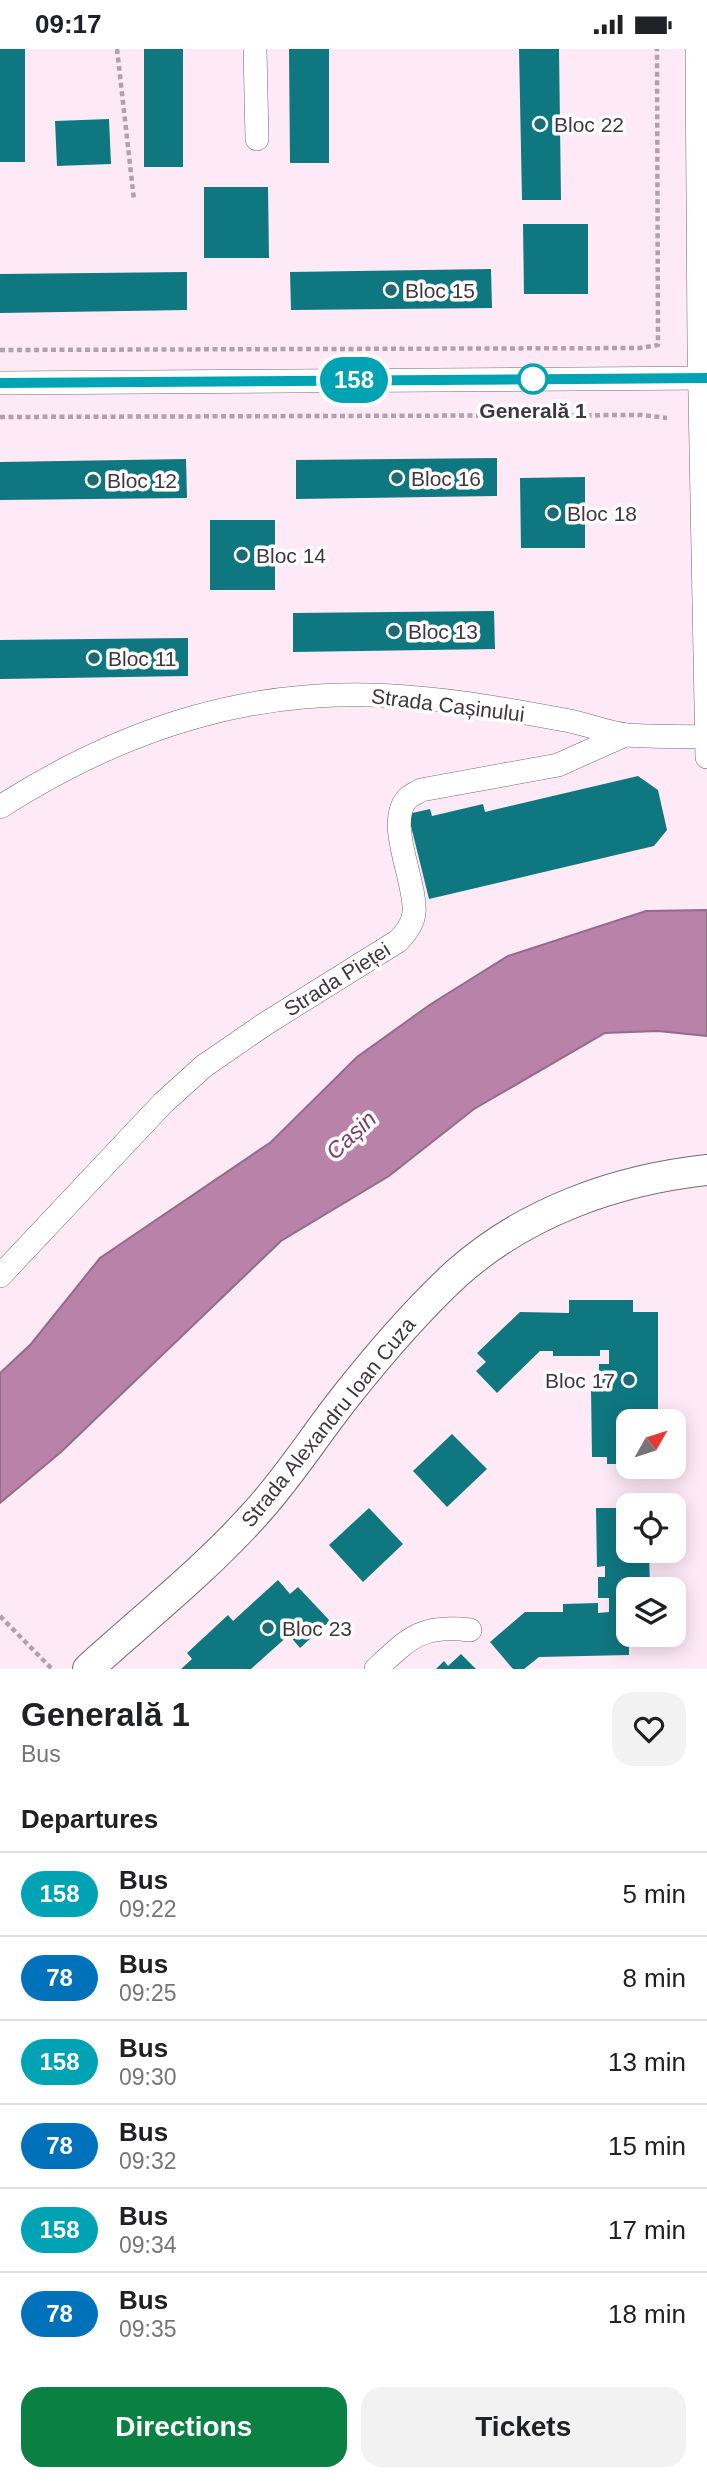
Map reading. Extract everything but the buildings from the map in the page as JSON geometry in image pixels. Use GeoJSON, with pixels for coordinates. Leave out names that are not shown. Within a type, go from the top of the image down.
{"type":"FeatureCollection","features":[{"type":"Feature","properties":{"kind":"main road","name":"Strada Alexandru Ioan Cuza"},"geometry":{"type":"LineString","coordinates":[[88,1669],[211,1560],[254,1515],[377,1358],[457,1273],[532,1222],[579,1200],[628,1184],[707,1170]]}},
{"type":"Feature","properties":{"kind":"street"},"geometry":{"type":"LineString","coordinates":[[255,49],[257,139]]}},
{"type":"Feature","properties":{"kind":"street"},"geometry":{"type":"LineString","coordinates":[[697,49],[704,378],[707,757]]}},
{"type":"Feature","properties":{"kind":"street"},"geometry":{"type":"LineString","coordinates":[[0,383],[704,378]]}},
{"type":"Feature","properties":{"kind":"street","name":"Strada Cașinului"},"geometry":{"type":"LineString","coordinates":[[0,807],[98,751],[159,728],[216,711],[296,697],[406,696],[572,722],[625,735],[707,737]]}},
{"type":"Feature","properties":{"kind":"street","name":"Strada Pieței"},"geometry":{"type":"LineString","coordinates":[[0,1276],[163,1103],[204,1066],[265,1024],[398,941],[408,930],[414,914],[401,836],[400,814],[406,799],[421,790],[558,765],[625,735]]}},
{"type":"Feature","properties":{"kind":"street"},"geometry":{"type":"LineString","coordinates":[[376,1669],[398,1648],[428,1630],[447,1627],[470,1630]]}},
{"type":"Feature","properties":{"kind":"path"},"geometry":{"type":"LineString","coordinates":[[117,49],[134,200]]}},
{"type":"Feature","properties":{"kind":"path"},"geometry":{"type":"LineString","coordinates":[[0,350],[640,348],[658,345],[657,49]]}},
{"type":"Feature","properties":{"kind":"path"},"geometry":{"type":"LineString","coordinates":[[0,417],[642,415],[667,418]]}},
{"type":"Feature","properties":{"kind":"path"},"geometry":{"type":"LineString","coordinates":[[0,1616],[52,1669]]}},
{"type":"Feature","properties":{"kind":"water","name":"Cașin"},"geometry":{"type":"Polygon","coordinates":[[[707,910],[707,1036],[658,1031],[605,1033],[474,1109],[389,1176],[281,1241],[61,1452],[0,1503],[0,1373],[31,1344],[100,1258],[271,1142],[357,1057],[431,1004],[508,956],[646,911],[707,910]]]}},
{"type":"Feature","properties":{"kind":"bus line","name":"158"},"geometry":{"type":"LineString","coordinates":[[0,383],[707,378]]}},
{"type":"Feature","properties":{"kind":"place","name":"Bloc 22"},"geometry":{"type":"Point","coordinates":[540,124]}},
{"type":"Feature","properties":{"kind":"place","name":"Bloc 15"},"geometry":{"type":"Point","coordinates":[391,290]}},
{"type":"Feature","properties":{"kind":"place","name":"Generală 1"},"geometry":{"type":"Point","coordinates":[533,379]}},
{"type":"Feature","properties":{"kind":"place","name":"Bloc 16"},"geometry":{"type":"Point","coordinates":[397,478]}},
{"type":"Feature","properties":{"kind":"place","name":"Bloc 12"},"geometry":{"type":"Point","coordinates":[93,480]}},
{"type":"Feature","properties":{"kind":"place","name":"Bloc 18"},"geometry":{"type":"Point","coordinates":[553,513]}},
{"type":"Feature","properties":{"kind":"place","name":"Bloc 14"},"geometry":{"type":"Point","coordinates":[242,555]}},
{"type":"Feature","properties":{"kind":"place","name":"Bloc 13"},"geometry":{"type":"Point","coordinates":[394,631]}},
{"type":"Feature","properties":{"kind":"place","name":"Bloc 11"},"geometry":{"type":"Point","coordinates":[94,658]}},
{"type":"Feature","properties":{"kind":"place","name":"Bloc 17"},"geometry":{"type":"Point","coordinates":[629,1380]}},
{"type":"Feature","properties":{"kind":"place","name":"Bloc 23"},"geometry":{"type":"Point","coordinates":[268,1628]}}]}
